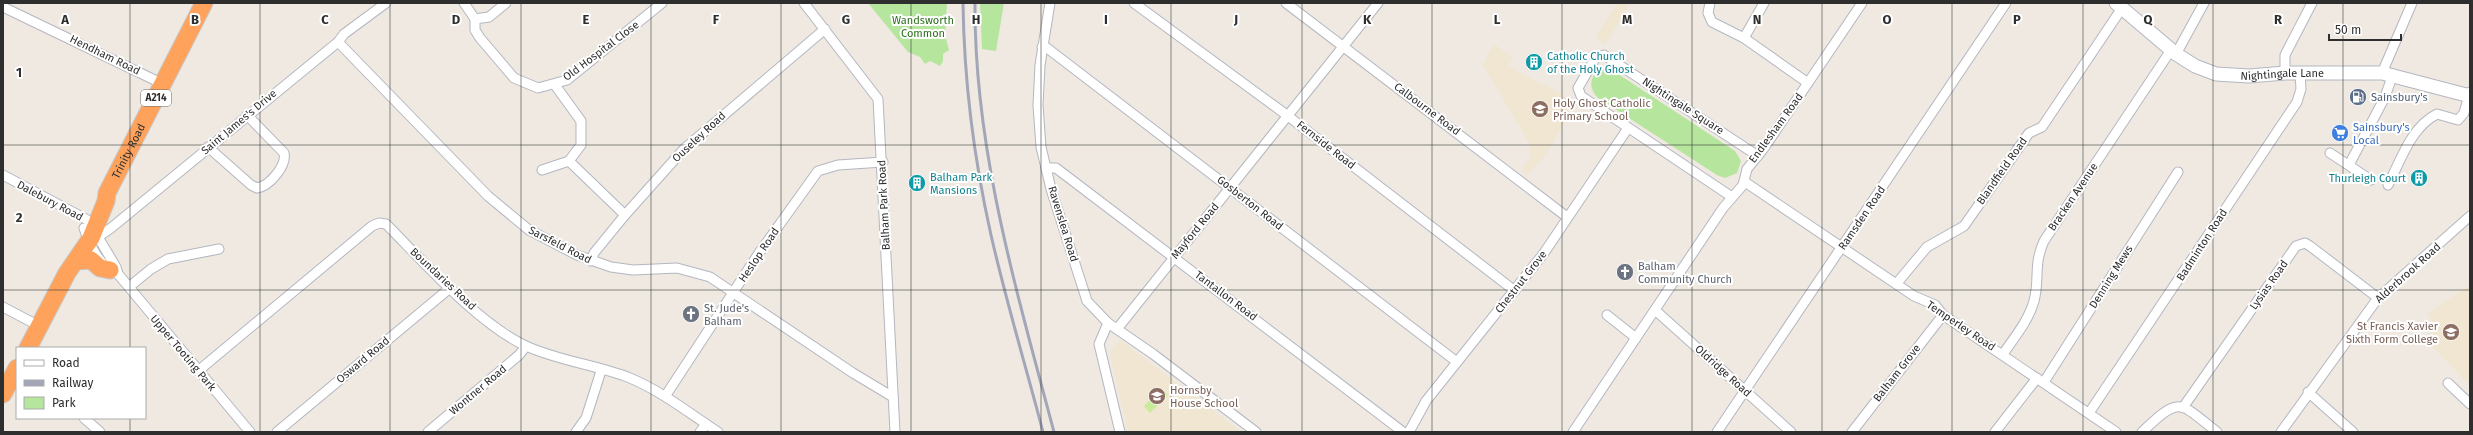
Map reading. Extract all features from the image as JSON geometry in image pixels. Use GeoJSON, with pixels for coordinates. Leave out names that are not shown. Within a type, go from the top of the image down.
{"type":"FeatureCollection","features":[{"type":"Feature","properties":{"kind":"highway","name":"Trinity Road"},"geometry":{"type":"LineString","coordinates":[[28,347],[74,264],[72,253],[91,232],[101,197],[107,193],[204,3]]}},
{"type":"Feature","properties":{"kind":"highway"},"geometry":{"type":"LineString","coordinates":[[74,264],[91,260],[100,268],[114,272]]}},
{"type":"Feature","properties":{"kind":"highway"},"geometry":{"type":"LineString","coordinates":[[3,394],[16,372]]}},
{"type":"Feature","properties":{"kind":"main road","name":"Nightingale Lane"},"geometry":{"type":"LineString","coordinates":[[2119,6],[2173,52],[2195,66],[2216,74],[2248,76],[2285,73],[2388,74],[2469,95]]}},
{"type":"Feature","properties":{"kind":"street","name":"Saint James's Drive"},"geometry":{"type":"LineString","coordinates":[[91,232],[208,147],[338,42],[344,34],[386,3]]}},
{"type":"Feature","properties":{"kind":"street","name":"Old Hospital Close"},"geometry":{"type":"LineString","coordinates":[[464,3],[475,19],[475,30],[480,38],[514,78],[538,88],[555,85],[567,80],[662,3]]}},
{"type":"Feature","properties":{"kind":"street"},"geometry":{"type":"LineString","coordinates":[[475,19],[489,17],[506,3]]}},
{"type":"Feature","properties":{"kind":"street","name":"Balham Park Road"},"geometry":{"type":"LineString","coordinates":[[804,3],[878,99],[883,162],[895,432]]}},
{"type":"Feature","properties":{"kind":"street","name":"Ravenslea Road"},"geometry":{"type":"LineString","coordinates":[[1050,3],[1042,47],[1038,105],[1041,147],[1046,168],[1087,301],[1108,323],[1256,432]]}},
{"type":"Feature","properties":{"kind":"street","name":"Fernside Road"},"geometry":{"type":"LineString","coordinates":[[1134,3],[1288,116],[1515,291]]}},
{"type":"Feature","properties":{"kind":"street","name":"Calbourne Road"},"geometry":{"type":"LineString","coordinates":[[1286,3],[1345,46],[1567,217]]}},
{"type":"Feature","properties":{"kind":"street","name":"Mayford Road"},"geometry":{"type":"LineString","coordinates":[[1117,329],[1378,3]]}},
{"type":"Feature","properties":{"kind":"street"},"geometry":{"type":"LineString","coordinates":[[1710,3],[1708,13],[1712,22],[1744,38],[1808,83]]}},
{"type":"Feature","properties":{"kind":"street"},"geometry":{"type":"LineString","coordinates":[[1744,38],[1764,3]]}},
{"type":"Feature","properties":{"kind":"street","name":"Endlesham Road"},"geometry":{"type":"LineString","coordinates":[[1573,432],[1732,197],[1745,182],[1747,169],[1758,156],[1862,3]]}},
{"type":"Feature","properties":{"kind":"street","name":"Ramsden Road"},"geometry":{"type":"LineString","coordinates":[[1718,432],[2006,3]]}},
{"type":"Feature","properties":{"kind":"street","name":"Bracken Avenue"},"geometry":{"type":"LineString","coordinates":[[2003,354],[2024,321],[2034,301],[2037,256],[2044,241],[2173,52],[2204,3]]}},
{"type":"Feature","properties":{"kind":"street"},"geometry":{"type":"LineString","coordinates":[[2285,73],[2285,55],[2312,3]]}},
{"type":"Feature","properties":{"kind":"street"},"geometry":{"type":"LineString","coordinates":[[2349,165],[2385,97],[2388,74],[2412,3]]}},
{"type":"Feature","properties":{"kind":"street","name":"Blandfield Road"},"geometry":{"type":"LineString","coordinates":[[1897,283],[1927,247],[1964,226],[2029,133],[2042,127],[2119,6]]}},
{"type":"Feature","properties":{"kind":"street","name":"Hendham Road"},"geometry":{"type":"LineString","coordinates":[[3,7],[163,84]]}},
{"type":"Feature","properties":{"kind":"street","name":"Ouseley Road"},"geometry":{"type":"LineString","coordinates":[[591,261],[594,253],[625,215],[684,149],[825,29]]}},
{"type":"Feature","properties":{"kind":"street","name":"Sarsfeld Road"},"geometry":{"type":"LineString","coordinates":[[338,42],[488,196],[529,230],[591,261],[633,270],[677,268],[693,271],[710,277],[859,377],[893,397]]}},
{"type":"Feature","properties":{"kind":"street","name":"Gosberton Road"},"geometry":{"type":"LineString","coordinates":[[1042,47],[1047,48],[1457,362]]}},
{"type":"Feature","properties":{"kind":"street","name":"Nightingale Square"},"geometry":{"type":"LineString","coordinates":[[1732,197],[1579,94],[1580,84],[1600,54],[1604,55],[1758,156]]}},
{"type":"Feature","properties":{"kind":"street","name":"Badminton Road"},"geometry":{"type":"LineString","coordinates":[[2089,413],[2297,102],[2301,89],[2300,73]]}},
{"type":"Feature","properties":{"kind":"street"},"geometry":{"type":"LineString","coordinates":[[542,170],[569,161],[581,145],[581,121],[555,85]]}},
{"type":"Feature","properties":{"kind":"street"},"geometry":{"type":"LineString","coordinates":[[2388,185],[2403,152],[2426,120],[2437,114],[2458,120],[2464,113],[2469,95]]}},
{"type":"Feature","properties":{"kind":"street"},"geometry":{"type":"LineString","coordinates":[[208,147],[250,185],[257,188],[265,185],[283,165],[284,153],[247,115]]}},
{"type":"Feature","properties":{"kind":"street","name":"Chestnut Grove"},"geometry":{"type":"LineString","coordinates":[[1408,432],[1426,401],[1515,291],[1628,128]]}},
{"type":"Feature","properties":{"kind":"street"},"geometry":{"type":"LineString","coordinates":[[2330,153],[2371,180]]}},
{"type":"Feature","properties":{"kind":"street"},"geometry":{"type":"LineString","coordinates":[[569,161],[625,215]]}},
{"type":"Feature","properties":{"kind":"street","name":"Heslop Road"},"geometry":{"type":"LineString","coordinates":[[666,395],[734,292],[818,172],[838,165],[883,162]]}},
{"type":"Feature","properties":{"kind":"street","name":"Tantallon Road"},"geometry":{"type":"LineString","coordinates":[[1046,168],[1056,168],[1403,432]]}},
{"type":"Feature","properties":{"kind":"street","name":"Denning Mews"},"geometry":{"type":"LineString","coordinates":[[1995,432],[2040,380],[2178,172]]}},
{"type":"Feature","properties":{"kind":"street","name":"Dalebury Road"},"geometry":{"type":"LineString","coordinates":[[3,175],[91,232]]}},
{"type":"Feature","properties":{"kind":"street","name":"Temperley Road"},"geometry":{"type":"LineString","coordinates":[[1745,182],[1897,283],[1914,296],[1935,305],[1943,316],[2003,354],[2116,432]]}},
{"type":"Feature","properties":{"kind":"street","name":"Alderbrook Road"},"geometry":{"type":"LineString","coordinates":[[2281,432],[2308,392],[2378,298],[2470,216]]}},
{"type":"Feature","properties":{"kind":"street","name":"Boundaries Road"},"geometry":{"type":"LineString","coordinates":[[198,372],[372,226],[379,223],[386,224],[450,288],[496,327],[526,346],[601,371],[629,378],[666,395],[718,432]]}},
{"type":"Feature","properties":{"kind":"street","name":"Upper Tooting Park"},"geometry":{"type":"LineString","coordinates":[[91,232],[99,258],[129,287],[198,372],[250,432]]}},
{"type":"Feature","properties":{"kind":"street","name":"Lysias Road"},"geometry":{"type":"LineString","coordinates":[[2184,406],[2296,246],[2305,243],[2310,246],[2378,298]]}},
{"type":"Feature","properties":{"kind":"street"},"geometry":{"type":"LineString","coordinates":[[129,287],[151,269],[168,259],[219,249]]}},
{"type":"Feature","properties":{"kind":"street","name":"Osward Road"},"geometry":{"type":"LineString","coordinates":[[276,432],[450,288]]}},
{"type":"Feature","properties":{"kind":"street"},"geometry":{"type":"LineString","coordinates":[[3,307],[39,326]]}},
{"type":"Feature","properties":{"kind":"street","name":"Oldridge Road"},"geometry":{"type":"LineString","coordinates":[[1655,310],[1791,432]]}},
{"type":"Feature","properties":{"kind":"street"},"geometry":{"type":"LineString","coordinates":[[1607,315],[1636,338]]}},
{"type":"Feature","properties":{"kind":"street","name":"Balham Grove"},"geometry":{"type":"LineString","coordinates":[[1852,432],[1943,316]]}},
{"type":"Feature","properties":{"kind":"street"},"geometry":{"type":"LineString","coordinates":[[1108,323],[1099,344],[1120,432]]}},
{"type":"Feature","properties":{"kind":"street","name":"Wontner Road"},"geometry":{"type":"LineString","coordinates":[[428,432],[519,355],[526,346]]}},
{"type":"Feature","properties":{"kind":"street"},"geometry":{"type":"LineString","coordinates":[[576,432],[586,418],[601,371]]}},
{"type":"Feature","properties":{"kind":"street"},"geometry":{"type":"LineString","coordinates":[[2448,383],[2470,404]]}},
{"type":"Feature","properties":{"kind":"street"},"geometry":{"type":"LineString","coordinates":[[2308,392],[2353,432]]}},
{"type":"Feature","properties":{"kind":"street"},"geometry":{"type":"LineString","coordinates":[[2142,432],[2171,407],[2184,406],[2217,432]]}},
{"type":"Feature","properties":{"kind":"street"},"geometry":{"type":"LineString","coordinates":[[85,419],[100,432]]}},
{"type":"Feature","properties":{"kind":"street"},"geometry":{"type":"LineString","coordinates":[[700,432],[706,424]]}},
{"type":"Feature","properties":{"kind":"shaded area"},"geometry":{"type":"Polygon","coordinates":[[[1617,3],[1630,3],[1605,45],[1596,38],[1617,3]]]}},
{"type":"Feature","properties":{"kind":"shaded area","name":"Holy Ghost Catholic Primary School"},"geometry":{"type":"Polygon","coordinates":[[[1494,44],[1513,57],[1508,66],[1543,85],[1544,83],[1576,104],[1546,154],[1527,175],[1521,170],[1531,156],[1529,143],[1483,65],[1494,44]]]}},
{"type":"Feature","properties":{"kind":"shaded area","name":"St Francis Xavier Sixth Form College"},"geometry":{"type":"Polygon","coordinates":[[[2470,285],[2470,385],[2425,339],[2437,327],[2427,314],[2470,285]]]}},
{"type":"Feature","properties":{"kind":"shaded area","name":"Hornsby House School"},"geometry":{"type":"Polygon","coordinates":[[[1120,340],[1241,432],[1128,432],[1110,352],[1120,340]]]}},
{"type":"Feature","properties":{"kind":"green space","name":"Wandsworth Common"},"geometry":{"type":"Polygon","coordinates":[[[868,3],[947,3],[945,35],[949,50],[943,54],[943,61],[940,66],[930,61],[925,64],[920,57],[908,52],[868,3]]]}},
{"type":"Feature","properties":{"kind":"green space"},"geometry":{"type":"Polygon","coordinates":[[[980,3],[1004,3],[996,51],[982,49],[980,3]]]}},
{"type":"Feature","properties":{"kind":"green space"},"geometry":{"type":"Polygon","coordinates":[[[1602,69],[1612,70],[1735,151],[1741,161],[1737,173],[1725,178],[1717,175],[1598,98],[1591,86],[1591,82],[1594,75],[1602,69]]]}},
{"type":"Feature","properties":{"kind":"green space"},"geometry":{"type":"Polygon","coordinates":[[[1161,388],[1168,395],[1150,413],[1144,406],[1161,388]]]}},
{"type":"Feature","properties":{"kind":"railway"},"geometry":{"type":"LineString","coordinates":[[963,3],[965,61],[971,120],[985,206],[997,260],[1043,432]]}},
{"type":"Feature","properties":{"kind":"railway"},"geometry":{"type":"LineString","coordinates":[[975,3],[977,58],[982,112],[990,166],[1012,273],[1054,432]]}},
{"type":"Feature","properties":{"kind":"place","name":"Catholic Church of the Holy Ghost"},"geometry":{"type":"Point","coordinates":[1534,62]}},
{"type":"Feature","properties":{"kind":"place","name":"Sainsbury's"},"geometry":{"type":"Point","coordinates":[2358,97]}},
{"type":"Feature","properties":{"kind":"place","name":"Holy Ghost Catholic Primary School"},"geometry":{"type":"Point","coordinates":[1540,109]}},
{"type":"Feature","properties":{"kind":"place","name":"Sainsbury's Local"},"geometry":{"type":"Point","coordinates":[2340,133]}},
{"type":"Feature","properties":{"kind":"place","name":"Thurleigh Court"},"geometry":{"type":"Point","coordinates":[2419,178]}},
{"type":"Feature","properties":{"kind":"place","name":"Balham Park Mansions"},"geometry":{"type":"Point","coordinates":[917,183]}},
{"type":"Feature","properties":{"kind":"place","name":"Balham Community Church"},"geometry":{"type":"Point","coordinates":[1625,272]}},
{"type":"Feature","properties":{"kind":"place","name":"St. Jude's Balham"},"geometry":{"type":"Point","coordinates":[691,314]}},
{"type":"Feature","properties":{"kind":"place","name":"St Francis Xavier Sixth Form College"},"geometry":{"type":"Point","coordinates":[2451,332]}},
{"type":"Feature","properties":{"kind":"place","name":"Hornsby House School"},"geometry":{"type":"Point","coordinates":[1157,396]}}]}
